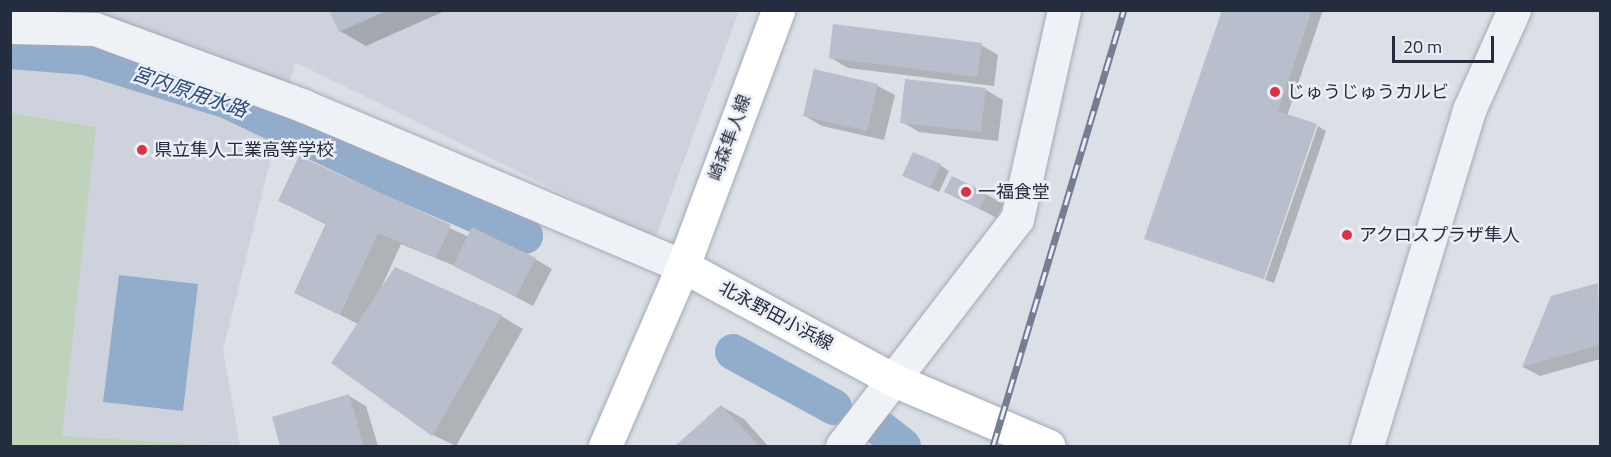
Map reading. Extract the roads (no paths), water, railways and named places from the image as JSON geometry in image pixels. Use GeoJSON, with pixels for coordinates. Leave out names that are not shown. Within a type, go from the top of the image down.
{"type":"FeatureCollection","features":[{"type":"Feature","properties":{"kind":"main road","name":"崎森隼人線"},"geometry":{"type":"LineString","coordinates":[[682,266],[778,10]]}},
{"type":"Feature","properties":{"kind":"main road","name":"北永野田小浜線"},"geometry":{"type":"LineString","coordinates":[[682,266],[894,380],[1049,447]]}},
{"type":"Feature","properties":{"kind":"main road"},"geometry":{"type":"LineString","coordinates":[[605,447],[682,266]]}},
{"type":"Feature","properties":{"kind":"street"},"geometry":{"type":"LineString","coordinates":[[842,447],[1017,219],[1064,10]]}},
{"type":"Feature","properties":{"kind":"street"},"geometry":{"type":"LineString","coordinates":[[1367,447],[1469,110],[1514,10]]}},
{"type":"Feature","properties":{"kind":"street"},"geometry":{"type":"LineString","coordinates":[[10,27],[95,29],[304,106],[682,266]]}},
{"type":"Feature","properties":{"kind":"water"},"geometry":{"type":"Polygon","coordinates":[[[119,275],[198,284],[183,411],[103,402],[119,275]]]}},
{"type":"Feature","properties":{"kind":"waterway","name":"宮内原用水路"},"geometry":{"type":"LineString","coordinates":[[10,51],[86,57],[226,100],[390,178],[525,236]]}},
{"type":"Feature","properties":{"kind":"waterway","name":"宮内原用水路"},"geometry":{"type":"LineString","coordinates":[[733,352],[834,407]]}},
{"type":"Feature","properties":{"kind":"waterway","name":"宮内原用水路"},"geometry":{"type":"LineString","coordinates":[[881,429],[903,446]]}},
{"type":"Feature","properties":{"kind":"railway"},"geometry":{"type":"LineString","coordinates":[[993,446],[1124,10]]}},
{"type":"Feature","properties":{"kind":"place","name":"じゅうじゅうカルビ"},"geometry":{"type":"Point","coordinates":[1275,92]}},
{"type":"Feature","properties":{"kind":"place","name":"県立隼人工業高等学校"},"geometry":{"type":"Point","coordinates":[142,150]}},
{"type":"Feature","properties":{"kind":"place","name":"一福食堂"},"geometry":{"type":"Point","coordinates":[966,192]}},
{"type":"Feature","properties":{"kind":"place","name":"アクロスプラザ隼人"},"geometry":{"type":"Point","coordinates":[1347,235]}}]}
